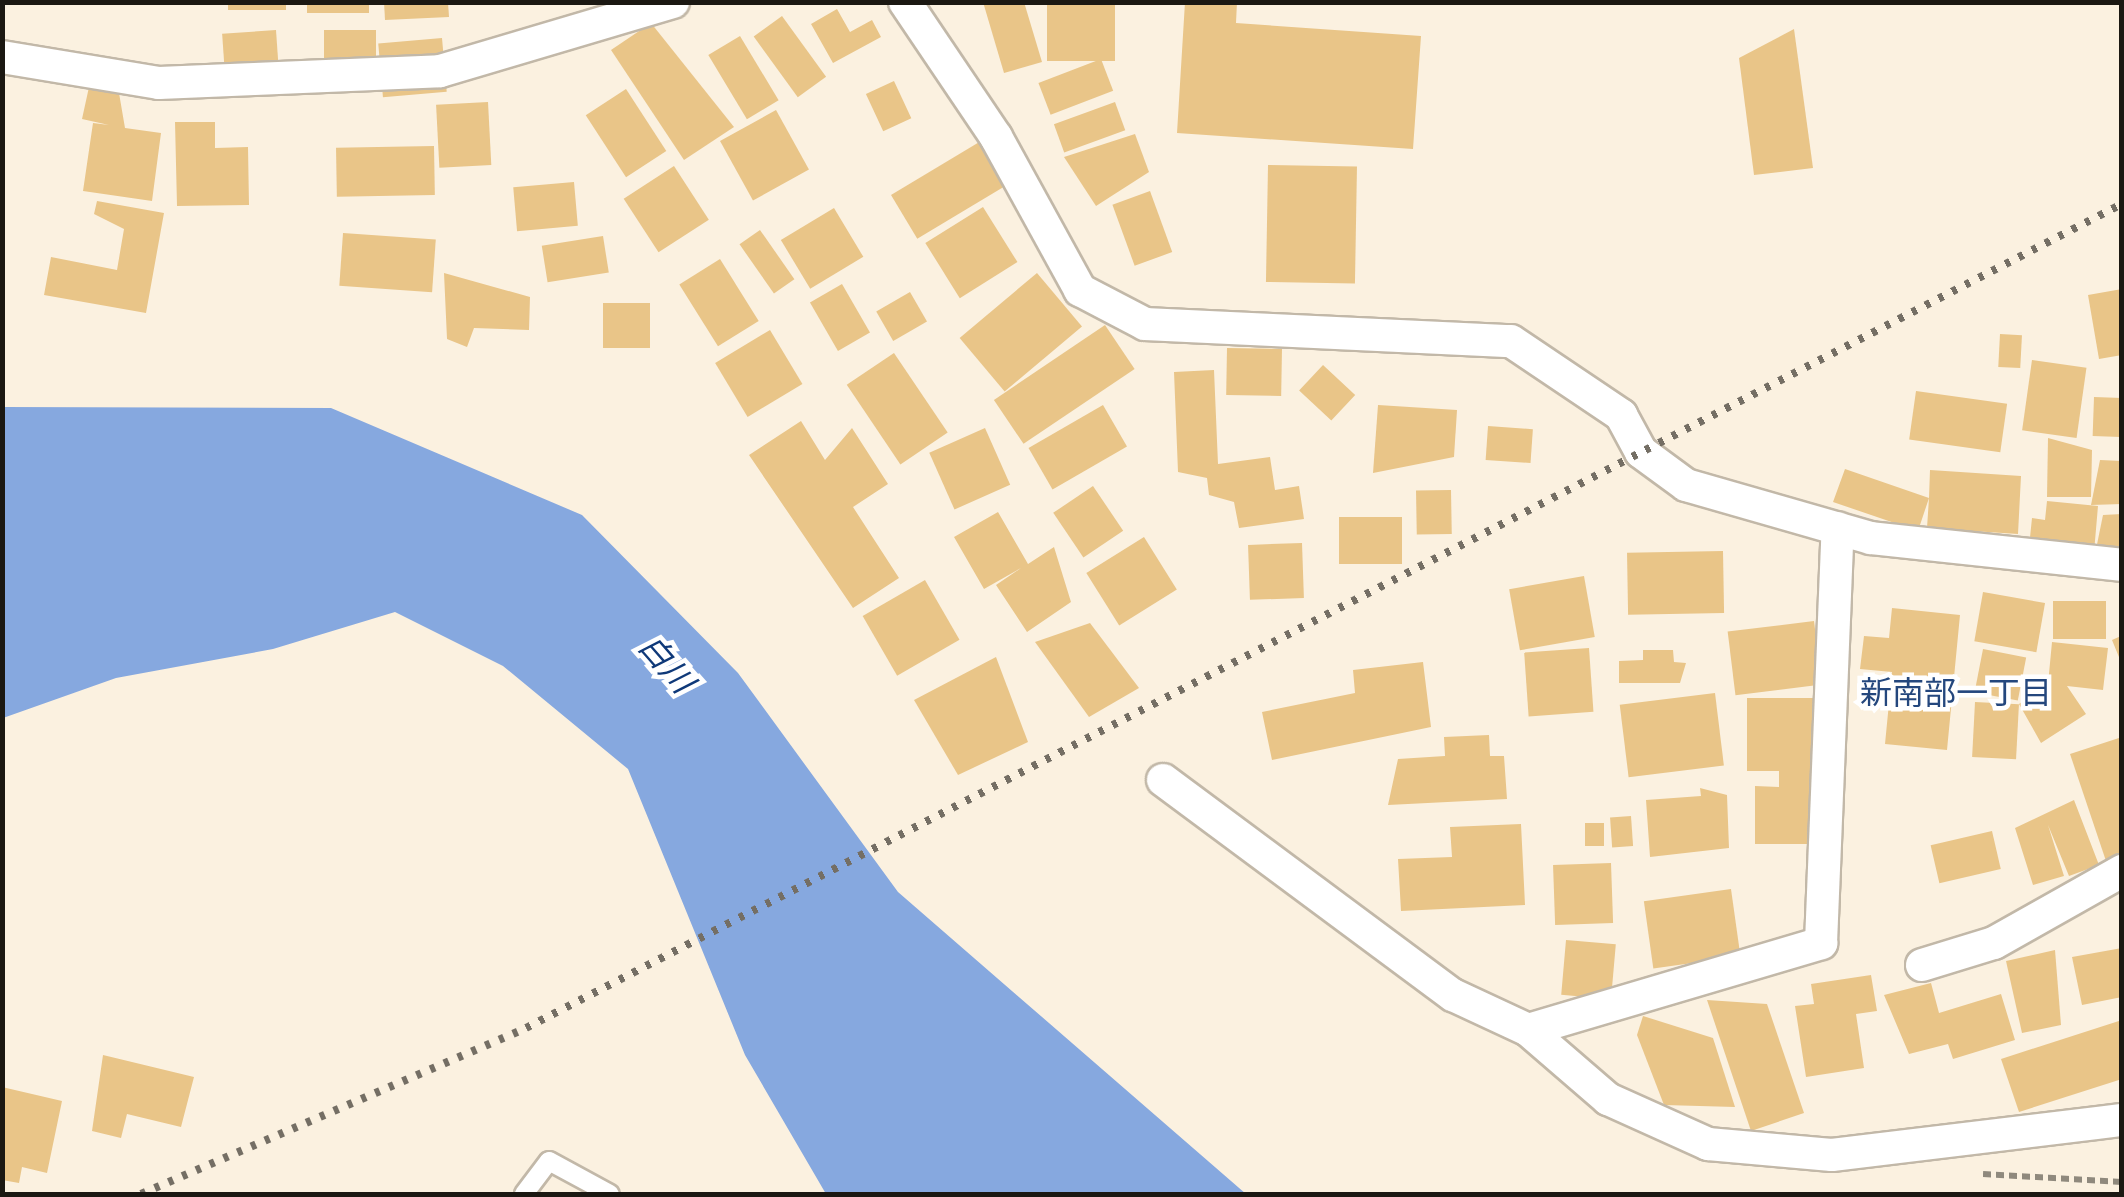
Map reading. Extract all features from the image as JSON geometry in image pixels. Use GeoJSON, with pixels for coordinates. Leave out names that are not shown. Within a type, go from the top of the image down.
{"type":"FeatureCollection","features":[{"type":"Feature","properties":{"kind":"street"},"geometry":{"type":"LineString","coordinates":[[2,57],[159,83],[440,71],[673,2]]}},
{"type":"Feature","properties":{"kind":"street"},"geometry":{"type":"LineString","coordinates":[[905,2],[996,136],[1025,204],[1080,290],[1145,324],[1511,340],[1621,416],[1641,452],[1686,485],[1838,528],[2122,566]]}},
{"type":"Feature","properties":{"kind":"street"},"geometry":{"type":"LineString","coordinates":[[1528,1030],[1822,943],[1838,528]]}},
{"type":"Feature","properties":{"kind":"street"},"geometry":{"type":"LineString","coordinates":[[1164,780],[1453,995],[1528,1030],[1608,1099],[1708,1144],[1832,1155],[2122,1120]]}},
{"type":"Feature","properties":{"kind":"street"},"geometry":{"type":"LineString","coordinates":[[1922,965],[1994,943],[2122,871]]}},
{"type":"Feature","properties":{"kind":"lane"},"geometry":{"type":"LineString","coordinates":[[524,1194],[550,1162],[610,1194]]}},
{"type":"Feature","properties":{"kind":"path"},"geometry":{"type":"LineString","coordinates":[[1963,1172],[2122,1182]]}},
{"type":"Feature","properties":{"kind":"water","name":"白川"},"geometry":{"type":"Polygon","coordinates":[[[3,407],[331,408],[582,515],[738,673],[898,892],[1246,1194],[826,1194],[745,1055],[628,769],[503,666],[395,612],[273,649],[116,678],[3,718],[3,407]]]}},
{"type":"Feature","properties":{"kind":"building"},"geometry":{"type":"Polygon","coordinates":[[[228,2],[286,2],[286,10],[228,10],[228,2]]]}},
{"type":"Feature","properties":{"kind":"building"},"geometry":{"type":"Polygon","coordinates":[[[307,2],[369,2],[369,13],[307,13],[307,2]]]}},
{"type":"Feature","properties":{"kind":"building"},"geometry":{"type":"Polygon","coordinates":[[[384,2],[448,2],[449,17],[385,20],[384,2]]]}},
{"type":"Feature","properties":{"kind":"building"},"geometry":{"type":"Polygon","coordinates":[[[983,2],[1024,2],[1042,62],[1004,73],[983,2]]]}},
{"type":"Feature","properties":{"kind":"building"},"geometry":{"type":"Polygon","coordinates":[[[1185,2],[1237,2],[1236,23],[1421,36],[1413,149],[1177,133],[1185,2]]]}},
{"type":"Feature","properties":{"kind":"building"},"geometry":{"type":"Polygon","coordinates":[[[1047,3],[1115,3],[1115,61],[1047,61],[1047,3]]]}},
{"type":"Feature","properties":{"kind":"building"},"geometry":{"type":"Polygon","coordinates":[[[837,9],[850,32],[872,20],[881,37],[833,63],[811,24],[837,9]]]}},
{"type":"Feature","properties":{"kind":"building"},"geometry":{"type":"Polygon","coordinates":[[[782,16],[826,77],[798,97],[754,37],[782,16]]]}},
{"type":"Feature","properties":{"kind":"building"},"geometry":{"type":"Polygon","coordinates":[[[651,23],[734,127],[684,160],[611,50],[651,23]]]}},
{"type":"Feature","properties":{"kind":"building"},"geometry":{"type":"Polygon","coordinates":[[[1794,29],[1813,168],[1754,175],[1739,58],[1794,29]]]}},
{"type":"Feature","properties":{"kind":"building"},"geometry":{"type":"Polygon","coordinates":[[[276,30],[279,77],[225,81],[222,34],[276,30]]]}},
{"type":"Feature","properties":{"kind":"building"},"geometry":{"type":"Polygon","coordinates":[[[324,30],[376,30],[376,75],[324,75],[324,30]]]}},
{"type":"Feature","properties":{"kind":"building"},"geometry":{"type":"Polygon","coordinates":[[[740,36],[779,100],[747,119],[708,55],[740,36]]]}},
{"type":"Feature","properties":{"kind":"building"},"geometry":{"type":"Polygon","coordinates":[[[442,38],[447,92],[383,97],[378,44],[442,38]]]}},
{"type":"Feature","properties":{"kind":"building"},"geometry":{"type":"Polygon","coordinates":[[[1101,59],[1113,91],[1051,115],[1038,83],[1101,59]]]}},
{"type":"Feature","properties":{"kind":"building"},"geometry":{"type":"Polygon","coordinates":[[[894,81],[911,118],[883,131],[866,94],[894,81]]]}},
{"type":"Feature","properties":{"kind":"building"},"geometry":{"type":"Polygon","coordinates":[[[89,87],[119,93],[125,128],[161,133],[152,201],[83,191],[93,123],[109,125],[82,119],[89,87]]]}},
{"type":"Feature","properties":{"kind":"building"},"geometry":{"type":"Polygon","coordinates":[[[626,89],[666,151],[626,177],[586,115],[626,89]]]}},
{"type":"Feature","properties":{"kind":"building"},"geometry":{"type":"Polygon","coordinates":[[[488,102],[491,165],[439,168],[436,105],[488,102]]]}},
{"type":"Feature","properties":{"kind":"building"},"geometry":{"type":"Polygon","coordinates":[[[1115,102],[1125,130],[1064,152],[1054,124],[1115,102]]]}},
{"type":"Feature","properties":{"kind":"building"},"geometry":{"type":"Polygon","coordinates":[[[776,110],[809,169],[753,201],[720,141],[776,110]]]}},
{"type":"Feature","properties":{"kind":"building"},"geometry":{"type":"Polygon","coordinates":[[[175,122],[215,122],[215,148],[248,147],[249,205],[177,206],[175,122]]]}},
{"type":"Feature","properties":{"kind":"building"},"geometry":{"type":"Polygon","coordinates":[[[1135,134],[1149,172],[1096,206],[1064,157],[1135,134]]]}},
{"type":"Feature","properties":{"kind":"building"},"geometry":{"type":"Polygon","coordinates":[[[981,141],[1007,185],[917,239],[891,195],[981,141]]]}},
{"type":"Feature","properties":{"kind":"building"},"geometry":{"type":"Polygon","coordinates":[[[434,146],[435,195],[337,197],[336,148],[434,146]]]}},
{"type":"Feature","properties":{"kind":"building"},"geometry":{"type":"Polygon","coordinates":[[[1268,165],[1357,167],[1355,284],[1266,282],[1268,165]]]}},
{"type":"Feature","properties":{"kind":"building"},"geometry":{"type":"Polygon","coordinates":[[[674,166],[709,220],[659,252],[624,199],[674,166]]]}},
{"type":"Feature","properties":{"kind":"building"},"geometry":{"type":"Polygon","coordinates":[[[574,182],[578,226],[517,231],[513,187],[574,182]]]}},
{"type":"Feature","properties":{"kind":"building"},"geometry":{"type":"Polygon","coordinates":[[[1150,191],[1172,252],[1135,266],[1112,205],[1150,191]]]}},
{"type":"Feature","properties":{"kind":"building"},"geometry":{"type":"Polygon","coordinates":[[[97,201],[164,213],[146,313],[44,295],[51,257],[117,270],[124,229],[94,214],[97,201]]]}},
{"type":"Feature","properties":{"kind":"building"},"geometry":{"type":"Polygon","coordinates":[[[983,207],[1017,262],[960,298],[925,243],[983,207]]]}},
{"type":"Feature","properties":{"kind":"building"},"geometry":{"type":"Polygon","coordinates":[[[834,208],[863,257],[810,289],[781,240],[834,208]]]}},
{"type":"Feature","properties":{"kind":"building"},"geometry":{"type":"Polygon","coordinates":[[[760,230],[794,279],[774,293],[740,244],[760,230]]]}},
{"type":"Feature","properties":{"kind":"building"},"geometry":{"type":"Polygon","coordinates":[[[343,233],[436,239],[432,292],[339,286],[343,233]]]}},
{"type":"Feature","properties":{"kind":"building"},"geometry":{"type":"Polygon","coordinates":[[[603,236],[609,273],[548,282],[542,246],[603,236]]]}},
{"type":"Feature","properties":{"kind":"building"},"geometry":{"type":"Polygon","coordinates":[[[720,259],[759,321],[718,346],[679,284],[720,259]]]}},
{"type":"Feature","properties":{"kind":"building"},"geometry":{"type":"Polygon","coordinates":[[[444,273],[530,297],[529,330],[474,328],[467,347],[447,339],[444,273]]]}},
{"type":"Feature","properties":{"kind":"building"},"geometry":{"type":"Polygon","coordinates":[[[1037,273],[1082,327],[1005,392],[960,338],[1037,273]]]}},
{"type":"Feature","properties":{"kind":"building"},"geometry":{"type":"Polygon","coordinates":[[[842,284],[870,332],[838,351],[810,302],[842,284]]]}},
{"type":"Feature","properties":{"kind":"building"},"geometry":{"type":"Polygon","coordinates":[[[2122,289],[2122,355],[2099,359],[2088,295],[2122,289]]]}},
{"type":"Feature","properties":{"kind":"building"},"geometry":{"type":"Polygon","coordinates":[[[910,292],[927,321],[893,341],[876,312],[910,292]]]}},
{"type":"Feature","properties":{"kind":"building"},"geometry":{"type":"Polygon","coordinates":[[[603,303],[650,303],[650,348],[603,348],[603,303]]]}},
{"type":"Feature","properties":{"kind":"building"},"geometry":{"type":"Polygon","coordinates":[[[1105,325],[1135,369],[1024,444],[994,400],[1105,325]]]}},
{"type":"Feature","properties":{"kind":"building"},"geometry":{"type":"Polygon","coordinates":[[[770,330],[802,384],[748,417],[715,363],[770,330]]]}},
{"type":"Feature","properties":{"kind":"building"},"geometry":{"type":"Polygon","coordinates":[[[2000,334],[2022,335],[2020,368],[1998,367],[2000,334]]]}},
{"type":"Feature","properties":{"kind":"building"},"geometry":{"type":"Polygon","coordinates":[[[1227,348],[1282,349],[1281,396],[1226,395],[1227,348]]]}},
{"type":"Feature","properties":{"kind":"building"},"geometry":{"type":"Polygon","coordinates":[[[894,353],[948,433],[900,464],[847,385],[894,353]]]}},
{"type":"Feature","properties":{"kind":"building"},"geometry":{"type":"Polygon","coordinates":[[[2032,360],[2086,368],[2077,438],[2022,430],[2032,360]]]}},
{"type":"Feature","properties":{"kind":"building"},"geometry":{"type":"Polygon","coordinates":[[[1323,365],[1355,395],[1331,421],[1299,391],[1323,365]]]}},
{"type":"Feature","properties":{"kind":"building"},"geometry":{"type":"Polygon","coordinates":[[[1214,370],[1218,464],[1270,457],[1275,490],[1299,486],[1304,519],[1239,528],[1234,502],[1209,495],[1207,478],[1178,472],[1174,372],[1214,370]]]}},
{"type":"Feature","properties":{"kind":"building"},"geometry":{"type":"Polygon","coordinates":[[[1916,391],[2007,404],[2000,452],[1909,440],[1916,391]]]}},
{"type":"Feature","properties":{"kind":"building"},"geometry":{"type":"Polygon","coordinates":[[[2094,397],[2122,398],[2121,437],[2093,436],[2094,397]]]}},
{"type":"Feature","properties":{"kind":"building"},"geometry":{"type":"Polygon","coordinates":[[[1103,405],[1127,447],[1053,490],[1029,448],[1103,405]]]}},
{"type":"Feature","properties":{"kind":"building"},"geometry":{"type":"Polygon","coordinates":[[[1378,405],[1457,410],[1454,457],[1373,473],[1378,405]]]}},
{"type":"Feature","properties":{"kind":"building"},"geometry":{"type":"Polygon","coordinates":[[[801,421],[825,460],[852,428],[888,484],[853,507],[899,578],[853,608],[749,455],[801,421]]]}},
{"type":"Feature","properties":{"kind":"building"},"geometry":{"type":"Polygon","coordinates":[[[1488,426],[1533,429],[1531,463],[1486,460],[1488,426]]]}},
{"type":"Feature","properties":{"kind":"building"},"geometry":{"type":"Polygon","coordinates":[[[985,428],[1010,485],[954,509],[929,453],[985,428]]]}},
{"type":"Feature","properties":{"kind":"building"},"geometry":{"type":"Polygon","coordinates":[[[2048,438],[2092,450],[2091,497],[2047,497],[2048,438]]]}},
{"type":"Feature","properties":{"kind":"building"},"geometry":{"type":"Polygon","coordinates":[[[2100,460],[2122,461],[2122,504],[2091,505],[2100,460]]]}},
{"type":"Feature","properties":{"kind":"building"},"geometry":{"type":"Polygon","coordinates":[[[1845,469],[1929,498],[1918,531],[1833,502],[1845,469]]]}},
{"type":"Feature","properties":{"kind":"building"},"geometry":{"type":"Polygon","coordinates":[[[1930,470],[2021,476],[2018,534],[1927,528],[1930,470]]]}},
{"type":"Feature","properties":{"kind":"building"},"geometry":{"type":"Polygon","coordinates":[[[1093,486],[1123,531],[1083,558],[1053,513],[1093,486]]]}},
{"type":"Feature","properties":{"kind":"building"},"geometry":{"type":"Polygon","coordinates":[[[1451,490],[1452,534],[1417,535],[1416,491],[1451,490]]]}},
{"type":"Feature","properties":{"kind":"building"},"geometry":{"type":"Polygon","coordinates":[[[2047,501],[2098,506],[2093,564],[2028,557],[2032,518],[2045,520],[2047,501]]]}},
{"type":"Feature","properties":{"kind":"building"},"geometry":{"type":"Polygon","coordinates":[[[998,512],[1028,564],[1054,547],[1071,602],[1027,632],[996,585],[1021,568],[984,589],[954,537],[998,512]]]}},
{"type":"Feature","properties":{"kind":"building"},"geometry":{"type":"Polygon","coordinates":[[[2122,514],[2122,555],[2093,564],[2103,515],[2122,514]]]}},
{"type":"Feature","properties":{"kind":"building"},"geometry":{"type":"Polygon","coordinates":[[[1339,517],[1402,517],[1402,564],[1339,564],[1339,517]]]}},
{"type":"Feature","properties":{"kind":"building"},"geometry":{"type":"Polygon","coordinates":[[[1144,537],[1177,590],[1119,626],[1086,573],[1144,537]]]}},
{"type":"Feature","properties":{"kind":"building"},"geometry":{"type":"Polygon","coordinates":[[[1302,543],[1304,598],[1250,600],[1248,545],[1302,543]]]}},
{"type":"Feature","properties":{"kind":"building"},"geometry":{"type":"Polygon","coordinates":[[[1723,551],[1724,613],[1628,615],[1627,553],[1723,551]]]}},
{"type":"Feature","properties":{"kind":"building"},"geometry":{"type":"Polygon","coordinates":[[[1584,576],[1595,637],[1520,650],[1509,589],[1584,576]]]}},
{"type":"Feature","properties":{"kind":"building"},"geometry":{"type":"Polygon","coordinates":[[[925,580],[960,640],[897,676],[863,616],[925,580]]]}},
{"type":"Feature","properties":{"kind":"building"},"geometry":{"type":"Polygon","coordinates":[[[1983,592],[2045,603],[2036,652],[1974,641],[1983,592]]]}},
{"type":"Feature","properties":{"kind":"building"},"geometry":{"type":"Polygon","coordinates":[[[2053,601],[2106,601],[2106,639],[2053,639],[2053,601]]]}},
{"type":"Feature","properties":{"kind":"building"},"geometry":{"type":"Polygon","coordinates":[[[1892,608],[1960,615],[1947,750],[1885,744],[1892,672],[1860,669],[1864,636],[1889,638],[1892,608]]]}},
{"type":"Feature","properties":{"kind":"building"},"geometry":{"type":"Polygon","coordinates":[[[1814,621],[1822,685],[1735,695],[1728,632],[1814,621]]]}},
{"type":"Feature","properties":{"kind":"building"},"geometry":{"type":"Polygon","coordinates":[[[1090,623],[1139,688],[1089,717],[1035,642],[1090,623]]]}},
{"type":"Feature","properties":{"kind":"building"},"geometry":{"type":"Polygon","coordinates":[[[2121,636],[2121,662],[2112,640],[2121,636]]]}},
{"type":"Feature","properties":{"kind":"building"},"geometry":{"type":"Polygon","coordinates":[[[2052,642],[2108,648],[2103,690],[2067,686],[2086,714],[2041,743],[2019,704],[2048,684],[2052,642]]]}},
{"type":"Feature","properties":{"kind":"building"},"geometry":{"type":"Polygon","coordinates":[[[1589,648],[1593,712],[1529,716],[1524,653],[1589,648]]]}},
{"type":"Feature","properties":{"kind":"building"},"geometry":{"type":"Polygon","coordinates":[[[1983,649],[2026,657],[2018,701],[1975,692],[1983,649]]]}},
{"type":"Feature","properties":{"kind":"building"},"geometry":{"type":"Polygon","coordinates":[[[1643,650],[1673,650],[1674,662],[1686,663],[1680,683],[1619,683],[1619,661],[1643,660],[1643,650]]]}},
{"type":"Feature","properties":{"kind":"building"},"geometry":{"type":"Polygon","coordinates":[[[996,657],[1028,742],[958,775],[914,700],[996,657]]]}},
{"type":"Feature","properties":{"kind":"building"},"geometry":{"type":"Polygon","coordinates":[[[1423,662],[1431,727],[1272,760],[1262,712],[1355,693],[1353,670],[1423,662]]]}},
{"type":"Feature","properties":{"kind":"building"},"geometry":{"type":"Polygon","coordinates":[[[1715,693],[1724,765],[1629,777],[1620,705],[1715,693]]]}},
{"type":"Feature","properties":{"kind":"building"},"geometry":{"type":"Polygon","coordinates":[[[1747,698],[1813,698],[1812,844],[1755,844],[1755,786],[1779,787],[1779,771],[1747,771],[1747,698]]]}},
{"type":"Feature","properties":{"kind":"building"},"geometry":{"type":"Polygon","coordinates":[[[1975,702],[2019,704],[2016,759],[1972,757],[1975,702]]]}},
{"type":"Feature","properties":{"kind":"building"},"geometry":{"type":"Polygon","coordinates":[[[1489,735],[1490,756],[1504,756],[1507,799],[1388,805],[1398,759],[1445,756],[1444,737],[1489,735]]]}},
{"type":"Feature","properties":{"kind":"building"},"geometry":{"type":"Polygon","coordinates":[[[2122,737],[2122,859],[2107,864],[2070,754],[2122,737]]]}},
{"type":"Feature","properties":{"kind":"building"},"geometry":{"type":"Polygon","coordinates":[[[1700,788],[1727,795],[1729,848],[1650,857],[1646,800],[1701,796],[1700,788]]]}},
{"type":"Feature","properties":{"kind":"building"},"geometry":{"type":"Polygon","coordinates":[[[2074,800],[2099,865],[2069,876],[2048,825],[2064,876],[2033,885],[2015,828],[2074,800]]]}},
{"type":"Feature","properties":{"kind":"building"},"geometry":{"type":"Polygon","coordinates":[[[1631,816],[1633,846],[1612,847],[1610,817],[1631,816]]]}},
{"type":"Feature","properties":{"kind":"building"},"geometry":{"type":"Polygon","coordinates":[[[1585,823],[1604,823],[1604,846],[1585,846],[1585,823]]]}},
{"type":"Feature","properties":{"kind":"building"},"geometry":{"type":"Polygon","coordinates":[[[1521,824],[1525,905],[1401,911],[1398,859],[1452,857],[1450,827],[1521,824]]]}},
{"type":"Feature","properties":{"kind":"building"},"geometry":{"type":"Polygon","coordinates":[[[1992,831],[2001,869],[1939,883],[1931,845],[1992,831]]]}},
{"type":"Feature","properties":{"kind":"building"},"geometry":{"type":"Polygon","coordinates":[[[1611,863],[1613,923],[1555,925],[1553,865],[1611,863]]]}},
{"type":"Feature","properties":{"kind":"building"},"geometry":{"type":"Polygon","coordinates":[[[1731,889],[1740,956],[1653,969],[1644,901],[1731,889]]]}},
{"type":"Feature","properties":{"kind":"building"},"geometry":{"type":"Polygon","coordinates":[[[1566,940],[1616,944],[1611,999],[1561,995],[1566,940]]]}},
{"type":"Feature","properties":{"kind":"building"},"geometry":{"type":"Polygon","coordinates":[[[2122,948],[2122,997],[2082,1005],[2072,957],[2122,948]]]}},
{"type":"Feature","properties":{"kind":"building"},"geometry":{"type":"Polygon","coordinates":[[[2055,950],[2061,1025],[2022,1033],[2006,961],[2055,950]]]}},
{"type":"Feature","properties":{"kind":"building"},"geometry":{"type":"Polygon","coordinates":[[[1871,975],[1877,1011],[1856,1014],[1864,1068],[1806,1077],[1795,1006],[1814,1004],[1811,984],[1871,975]]]}},
{"type":"Feature","properties":{"kind":"building"},"geometry":{"type":"Polygon","coordinates":[[[1931,983],[1939,1013],[2001,994],[2015,1040],[1953,1059],[1948,1044],[1909,1054],[1884,995],[1931,983]]]}},
{"type":"Feature","properties":{"kind":"building"},"geometry":{"type":"Polygon","coordinates":[[[1707,1000],[1767,1004],[1804,1113],[1751,1131],[1707,1000]]]}},
{"type":"Feature","properties":{"kind":"building"},"geometry":{"type":"Polygon","coordinates":[[[1643,1016],[1713,1038],[1735,1107],[1664,1105],[1637,1035],[1643,1016]]]}},
{"type":"Feature","properties":{"kind":"building"},"geometry":{"type":"Polygon","coordinates":[[[2122,1020],[2122,1079],[2019,1112],[2001,1059],[2122,1020]]]}},
{"type":"Feature","properties":{"kind":"building"},"geometry":{"type":"Polygon","coordinates":[[[103,1055],[194,1077],[181,1127],[127,1114],[121,1138],[92,1131],[103,1055]]]}},
{"type":"Feature","properties":{"kind":"building"},"geometry":{"type":"Polygon","coordinates":[[[2,1087],[62,1101],[47,1173],[22,1167],[19,1183],[2,1180],[2,1087]]]}},
{"type":"Feature","properties":{"kind":"railway"},"geometry":{"type":"LineString","coordinates":[[141,1194],[526,1028],[2122,204]]}},
{"type":"Feature","properties":{"kind":"district","name":"新南部一丁目"},"geometry":{"type":"Point","coordinates":[1956,693]}}]}
